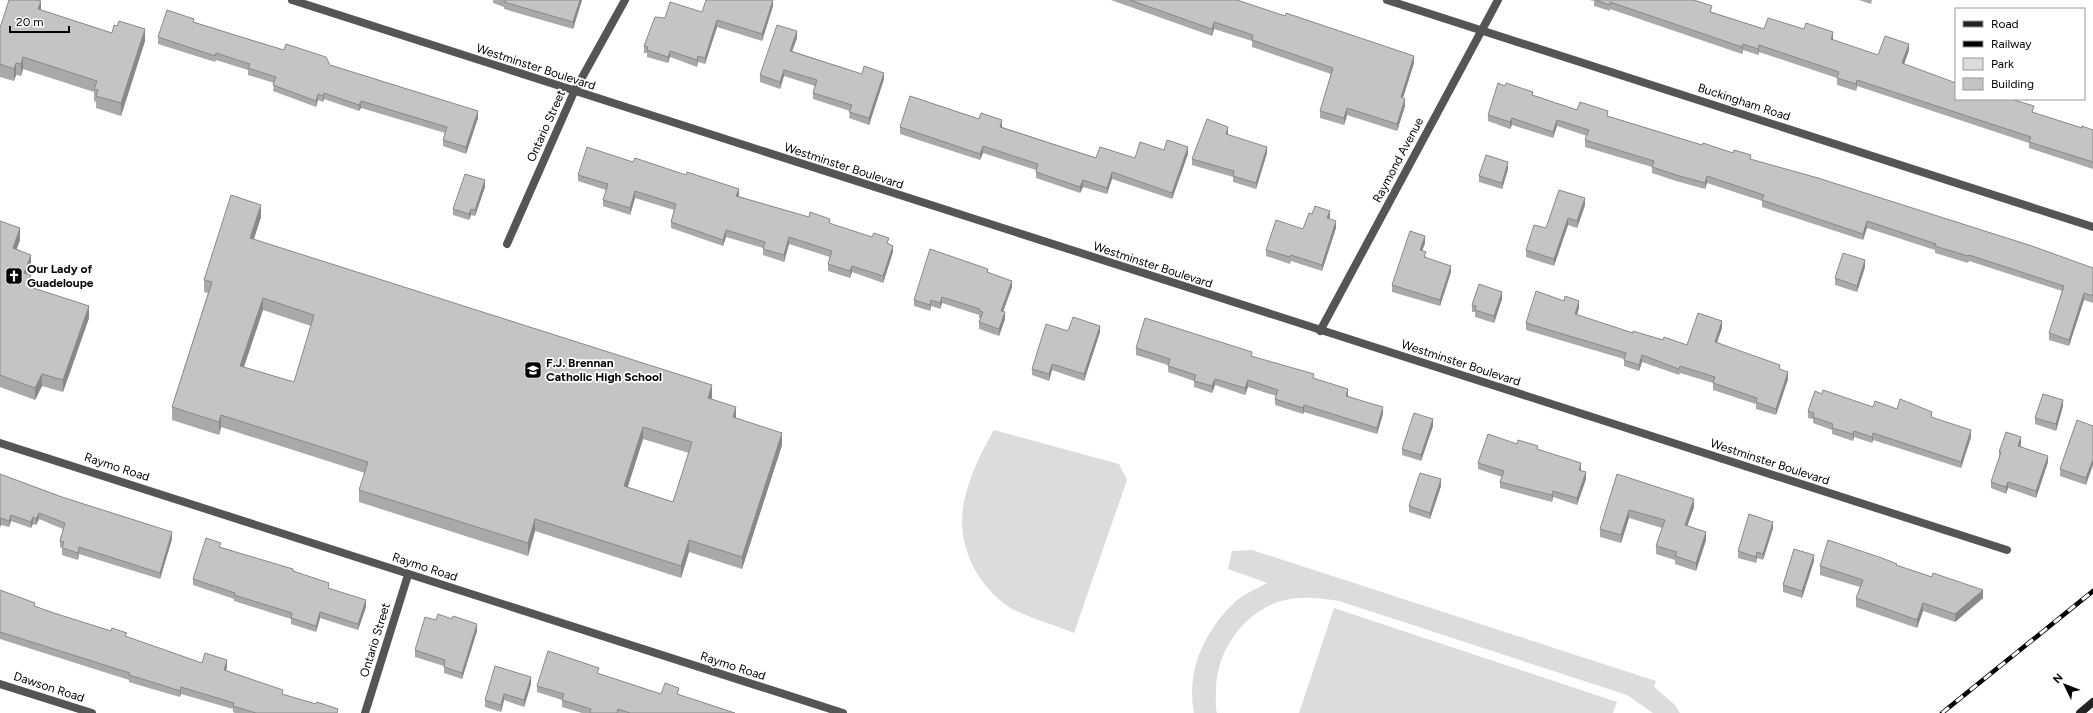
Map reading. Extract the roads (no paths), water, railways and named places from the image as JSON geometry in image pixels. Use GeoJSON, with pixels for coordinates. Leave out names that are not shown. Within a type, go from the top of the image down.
{"type":"FeatureCollection","features":[{"type":"Feature","properties":{"kind":"street","name":"Westminster Boulevard"},"geometry":{"type":"LineString","coordinates":[[292,0],[574,92],[2007,550]]}},
{"type":"Feature","properties":{"kind":"street","name":"Ontario Street"},"geometry":{"type":"LineString","coordinates":[[507,244],[574,92],[625,0]]}},
{"type":"Feature","properties":{"kind":"street","name":"Buckingham Road"},"geometry":{"type":"LineString","coordinates":[[1387,0],[2093,227]]}},
{"type":"Feature","properties":{"kind":"street","name":"Raymond Avenue"},"geometry":{"type":"LineString","coordinates":[[1320,331],[1498,0]]}},
{"type":"Feature","properties":{"kind":"street","name":"Raymo Road"},"geometry":{"type":"LineString","coordinates":[[0,443],[408,575],[843,713]]}},
{"type":"Feature","properties":{"kind":"street","name":"Ontario Street"},"geometry":{"type":"LineString","coordinates":[[365,713],[408,575]]}},
{"type":"Feature","properties":{"kind":"street","name":"Dawson Road"},"geometry":{"type":"LineString","coordinates":[[0,684],[92,713]]}},
{"type":"Feature","properties":{"kind":"street"},"geometry":{"type":"LineString","coordinates":[[2080,713],[2093,702]]}},
{"type":"Feature","properties":{"kind":"railway"},"geometry":{"type":"LineString","coordinates":[[1942,713],[2093,591]]}},
{"type":"Feature","properties":{"kind":"place","name":"Our Lady of Guadeloupe"},"geometry":{"type":"Point","coordinates":[14,276]}},
{"type":"Feature","properties":{"kind":"place","name":"F.J. Brennan Catholic High School"},"geometry":{"type":"Point","coordinates":[533,370]}}]}
